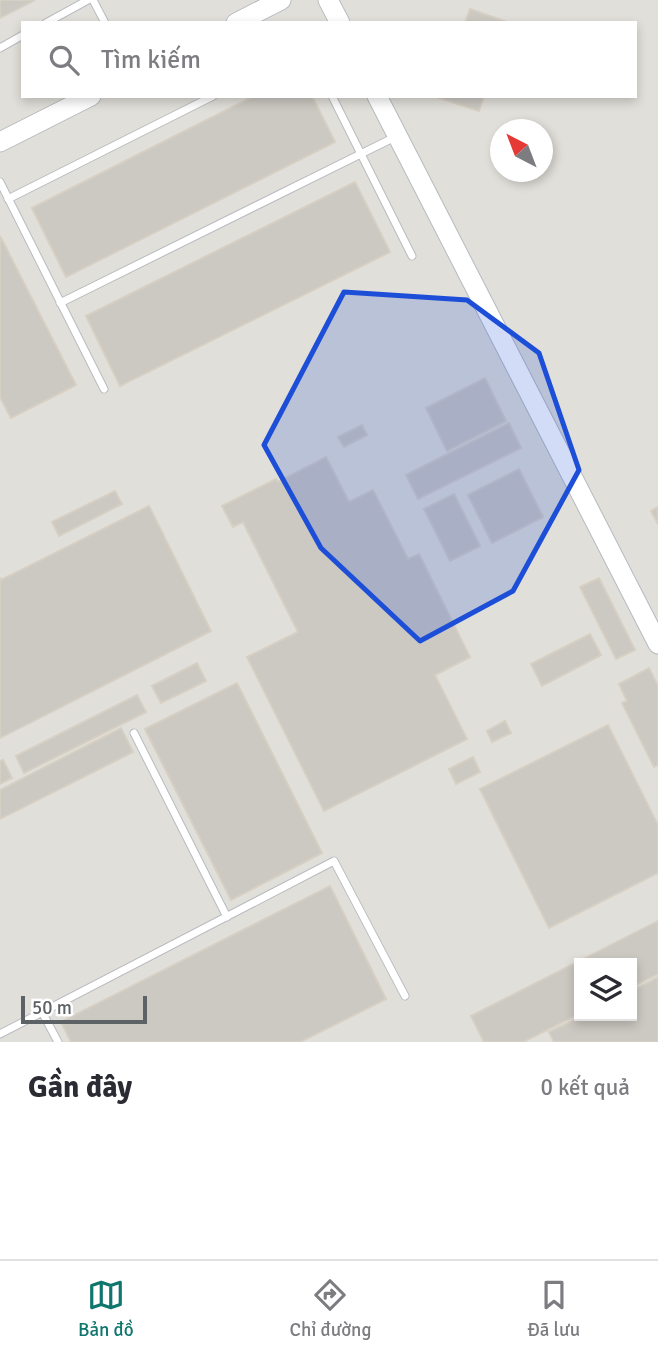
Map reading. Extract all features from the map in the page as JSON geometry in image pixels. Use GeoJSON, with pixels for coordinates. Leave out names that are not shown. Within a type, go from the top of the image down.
{"type":"FeatureCollection","features":[{"type":"Feature","properties":{"kind":"street"},"geometry":{"type":"LineString","coordinates":[[240,21],[281,0]]}},
{"type":"Feature","properties":{"kind":"street"},"geometry":{"type":"LineString","coordinates":[[328,0],[339,21]]}},
{"type":"Feature","properties":{"kind":"street"},"geometry":{"type":"LineString","coordinates":[[0,142],[87,98]]}},
{"type":"Feature","properties":{"kind":"street"},"geometry":{"type":"LineString","coordinates":[[378,98],[658,644]]}},
{"type":"Feature","properties":{"kind":"lane"},"geometry":{"type":"LineString","coordinates":[[50,21],[91,0],[104,21]]}},
{"type":"Feature","properties":{"kind":"lane"},"geometry":{"type":"LineString","coordinates":[[0,48],[21,36]]}},
{"type":"Feature","properties":{"kind":"lane"},"geometry":{"type":"LineString","coordinates":[[8,198],[209,98]]}},
{"type":"Feature","properties":{"kind":"lane"},"geometry":{"type":"LineString","coordinates":[[333,98],[412,256]]}},
{"type":"Feature","properties":{"kind":"lane"},"geometry":{"type":"LineString","coordinates":[[60,303],[397,135]]}},
{"type":"Feature","properties":{"kind":"lane"},"geometry":{"type":"LineString","coordinates":[[0,183],[104,389]]}},
{"type":"Feature","properties":{"kind":"lane"},"geometry":{"type":"LineString","coordinates":[[134,733],[227,916]]}},
{"type":"Feature","properties":{"kind":"lane"},"geometry":{"type":"LineString","coordinates":[[0,1034],[334,861],[405,996]]}},
{"type":"Feature","properties":{"kind":"lane"},"geometry":{"type":"LineString","coordinates":[[43,1012],[58,1042]]}},
{"type":"Feature","properties":{"kind":"highlighted area"},"geometry":{"type":"Polygon","coordinates":[[[344,292],[467,300],[539,353],[579,470],[513,591],[420,641],[321,548],[264,445],[344,292]]]}},
{"type":"Feature","properties":{"kind":"shaded area"},"geometry":{"type":"Polygon","coordinates":[[[0,0],[658,0],[658,1042],[0,1042],[0,0]]]}},
{"type":"Feature","properties":{"kind":"building"},"geometry":{"type":"Polygon","coordinates":[[[0,0],[35,0],[0,18],[0,0]]]}},
{"type":"Feature","properties":{"kind":"building"},"geometry":{"type":"Polygon","coordinates":[[[470,9],[504,21],[466,21],[470,9]]]}},
{"type":"Feature","properties":{"kind":"building"},"geometry":{"type":"Polygon","coordinates":[[[250,98],[313,98],[335,142],[66,277],[32,208],[250,98]]]}},
{"type":"Feature","properties":{"kind":"building"},"geometry":{"type":"Polygon","coordinates":[[[439,98],[483,98],[479,111],[439,98]]]}},
{"type":"Feature","properties":{"kind":"building"},"geometry":{"type":"Polygon","coordinates":[[[355,182],[390,252],[120,386],[86,316],[355,182]]]}},
{"type":"Feature","properties":{"kind":"building"},"geometry":{"type":"Polygon","coordinates":[[[0,236],[76,385],[11,418],[0,397],[0,236]]]}},
{"type":"Feature","properties":{"kind":"building"},"geometry":{"type":"Polygon","coordinates":[[[485,378],[506,421],[447,451],[426,408],[485,378]]]}},
{"type":"Feature","properties":{"kind":"building"},"geometry":{"type":"Polygon","coordinates":[[[509,423],[521,448],[418,499],[406,475],[509,423]]]}},
{"type":"Feature","properties":{"kind":"building"},"geometry":{"type":"Polygon","coordinates":[[[362,425],[367,435],[344,447],[338,437],[362,425]]]}},
{"type":"Feature","properties":{"kind":"building"},"geometry":{"type":"Polygon","coordinates":[[[326,457],[349,502],[373,490],[408,559],[419,554],[470,657],[435,675],[467,739],[324,811],[247,657],[298,632],[243,522],[233,527],[222,506],[276,479],[278,482],[326,457]]]}},
{"type":"Feature","properties":{"kind":"building"},"geometry":{"type":"Polygon","coordinates":[[[519,469],[543,517],[492,543],[468,495],[519,469]]]}},
{"type":"Feature","properties":{"kind":"building"},"geometry":{"type":"Polygon","coordinates":[[[115,491],[122,504],[59,536],[52,522],[115,491]]]}},
{"type":"Feature","properties":{"kind":"building"},"geometry":{"type":"Polygon","coordinates":[[[454,494],[480,546],[450,561],[424,509],[454,494]]]}},
{"type":"Feature","properties":{"kind":"building"},"geometry":{"type":"Polygon","coordinates":[[[149,506],[211,631],[0,738],[0,578],[1,580],[149,506]]]}},
{"type":"Feature","properties":{"kind":"building"},"geometry":{"type":"Polygon","coordinates":[[[658,507],[658,524],[651,511],[658,507]]]}},
{"type":"Feature","properties":{"kind":"building"},"geometry":{"type":"Polygon","coordinates":[[[599,578],[635,650],[616,659],[580,587],[599,578]]]}},
{"type":"Feature","properties":{"kind":"building"},"geometry":{"type":"Polygon","coordinates":[[[590,634],[601,655],[542,686],[531,664],[590,634]]]}},
{"type":"Feature","properties":{"kind":"building"},"geometry":{"type":"Polygon","coordinates":[[[197,663],[206,681],[161,703],[152,686],[197,663]]]}},
{"type":"Feature","properties":{"kind":"building"},"geometry":{"type":"Polygon","coordinates":[[[649,668],[658,686],[658,765],[654,767],[622,703],[627,701],[619,684],[649,668]]]}},
{"type":"Feature","properties":{"kind":"building"},"geometry":{"type":"Polygon","coordinates":[[[237,683],[322,853],[231,900],[145,729],[237,683]]]}},
{"type":"Feature","properties":{"kind":"building"},"geometry":{"type":"Polygon","coordinates":[[[137,695],[146,712],[24,773],[16,756],[137,695]]]}},
{"type":"Feature","properties":{"kind":"building"},"geometry":{"type":"Polygon","coordinates":[[[505,721],[511,733],[492,742],[487,731],[505,721]]]}},
{"type":"Feature","properties":{"kind":"building"},"geometry":{"type":"Polygon","coordinates":[[[608,725],[658,825],[658,873],[549,928],[480,789],[608,725]]]}},
{"type":"Feature","properties":{"kind":"building"},"geometry":{"type":"Polygon","coordinates":[[[121,728],[133,752],[0,819],[0,790],[121,728]]]}},
{"type":"Feature","properties":{"kind":"building"},"geometry":{"type":"Polygon","coordinates":[[[473,757],[480,772],[456,784],[449,769],[473,757]]]}},
{"type":"Feature","properties":{"kind":"building"},"geometry":{"type":"Polygon","coordinates":[[[3,760],[12,778],[0,784],[0,761],[3,760]]]}},
{"type":"Feature","properties":{"kind":"building"},"geometry":{"type":"Polygon","coordinates":[[[330,886],[386,999],[300,1042],[71,1042],[61,1022],[330,886]]]}},
{"type":"Feature","properties":{"kind":"building"},"geometry":{"type":"Polygon","coordinates":[[[658,921],[658,974],[637,984],[637,958],[585,958],[658,921]]]}},
{"type":"Feature","properties":{"kind":"building"},"geometry":{"type":"Polygon","coordinates":[[[574,964],[574,1016],[523,1042],[484,1042],[471,1016],[574,964]]]}},
{"type":"Feature","properties":{"kind":"building"},"geometry":{"type":"Polygon","coordinates":[[[658,977],[658,1042],[554,1042],[549,1032],[574,1020],[637,1021],[637,988],[658,977]]]}}]}
